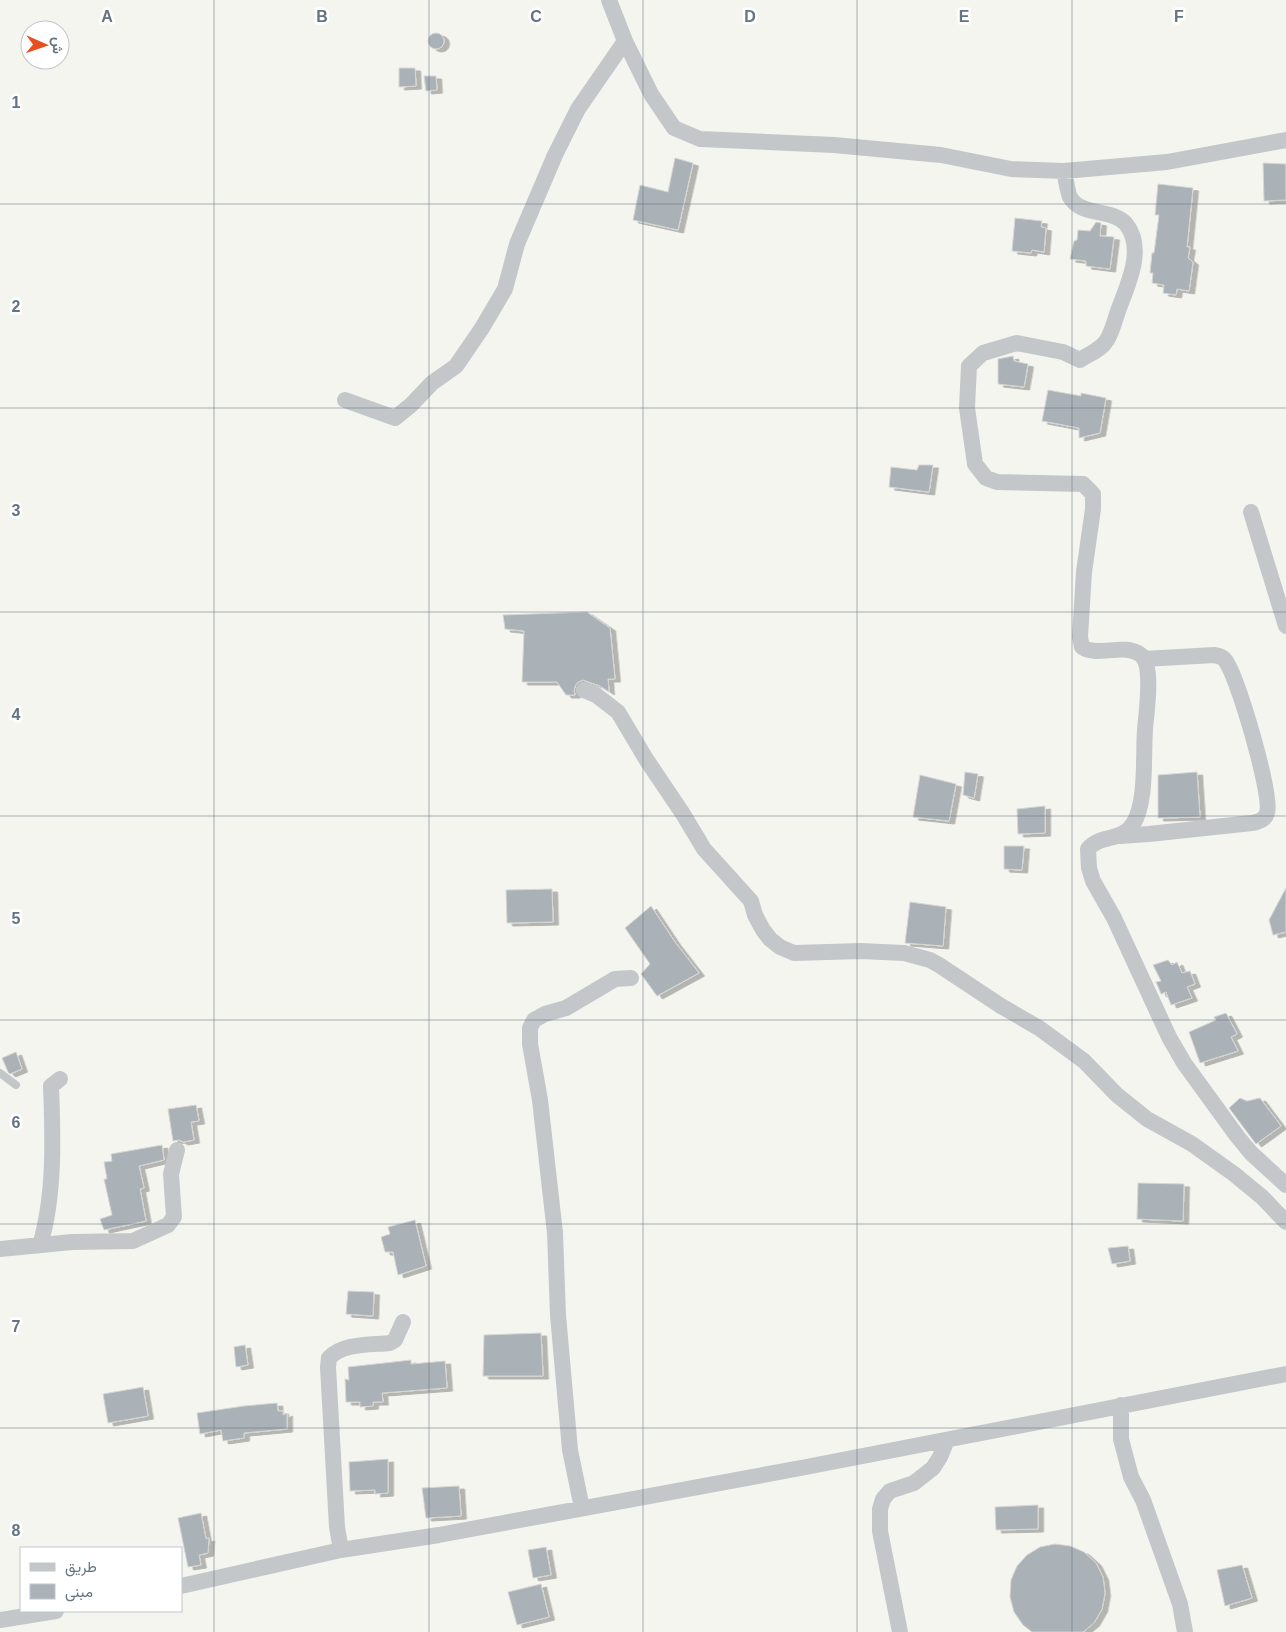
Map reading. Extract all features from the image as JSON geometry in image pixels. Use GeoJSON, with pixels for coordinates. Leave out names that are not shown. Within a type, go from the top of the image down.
{"type":"FeatureCollection","features":[{"type":"Feature","properties":{"kind":"street"},"geometry":{"type":"LineString","coordinates":[[609,0],[624,41],[651,94],[674,128],[700,139],[834,145],[941,155],[1011,169],[1064,171],[1167,162],[1286,140]]}},
{"type":"Feature","properties":{"kind":"street"},"geometry":{"type":"LineString","coordinates":[[345,400],[395,418],[411,405],[432,383],[456,366],[482,328],[505,289],[517,244],[555,155],[578,109],[624,41]]}},
{"type":"Feature","properties":{"kind":"street"},"geometry":{"type":"LineString","coordinates":[[1064,171],[1068,183],[1069,196],[1080,207],[1118,218],[1125,222],[1133,234],[1135,247],[1132,270],[1108,339],[1098,350],[1091,352],[1080,360],[1063,352],[1017,343],[983,353],[969,366],[967,408],[974,464],[986,478],[997,482],[1083,484],[1094,494],[1084,572],[1080,637],[1082,647],[1090,651],[1128,650],[1141,655],[1147,672],[1148,690],[1142,797],[1132,826],[1120,836]]}},
{"type":"Feature","properties":{"kind":"street"},"geometry":{"type":"LineString","coordinates":[[1251,512],[1286,626]]}},
{"type":"Feature","properties":{"kind":"street"},"geometry":{"type":"LineString","coordinates":[[1144,659],[1214,655],[1222,657],[1228,664],[1238,687],[1262,773],[1268,802],[1267,813],[1262,820],[1252,824],[1120,836],[1099,840],[1092,843],[1088,849],[1089,868],[1093,881],[1114,918],[1169,1037],[1184,1063],[1251,1153],[1286,1185]]}},
{"type":"Feature","properties":{"kind":"street"},"geometry":{"type":"LineString","coordinates":[[584,690],[596,695],[618,712],[704,849],[751,900],[755,915],[763,930],[780,947],[794,953],[860,951],[904,953],[939,964],[1001,1006],[1039,1028],[1084,1061],[1117,1095],[1147,1119],[1192,1144],[1234,1174],[1262,1197],[1286,1222]]}},
{"type":"Feature","properties":{"kind":"street"},"geometry":{"type":"LineString","coordinates":[[582,1508],[570,1450],[558,1315],[555,1233],[540,1100],[530,1044],[530,1028],[534,1020],[545,1014],[566,1008],[615,979],[631,978]]}},
{"type":"Feature","properties":{"kind":"street"},"geometry":{"type":"LineString","coordinates":[[40,1245],[46,1226],[50,1180],[51,1086],[60,1079]]}},
{"type":"Feature","properties":{"kind":"street"},"geometry":{"type":"LineString","coordinates":[[0,1250],[72,1242],[133,1241],[168,1226],[174,1217],[172,1174],[177,1150]]}},
{"type":"Feature","properties":{"kind":"street"},"geometry":{"type":"LineString","coordinates":[[341,1550],[338,1527],[329,1358],[345,1348],[390,1343],[394,1340],[404,1322]]}},
{"type":"Feature","properties":{"kind":"street"},"geometry":{"type":"LineString","coordinates":[[182,1586],[341,1550],[439,1535],[947,1440],[1286,1374]]}},
{"type":"Feature","properties":{"kind":"street"},"geometry":{"type":"LineString","coordinates":[[1121,1405],[1121,1439],[1131,1477],[1143,1500],[1180,1604],[1185,1632]]}},
{"type":"Feature","properties":{"kind":"street"},"geometry":{"type":"LineString","coordinates":[[900,1632],[880,1531],[880,1509],[883,1499],[890,1491],[914,1483],[933,1468],[947,1440]]}},
{"type":"Feature","properties":{"kind":"street"},"geometry":{"type":"LineString","coordinates":[[0,1620],[50,1612]]}},
{"type":"Feature","properties":{"kind":"lane"},"geometry":{"type":"LineString","coordinates":[[0,1073],[16,1085]]}},
{"type":"Feature","properties":{"kind":"building"},"geometry":{"type":"Polygon","coordinates":[[[436,33],[442,35],[444,41],[442,47],[436,49],[430,47],[428,41],[430,35],[436,33]]]}},
{"type":"Feature","properties":{"kind":"building"},"geometry":{"type":"Polygon","coordinates":[[[399,68],[415,68],[416,86],[399,87],[399,68]]]}},
{"type":"Feature","properties":{"kind":"building"},"geometry":{"type":"Polygon","coordinates":[[[424,76],[436,76],[437,90],[426,91],[424,76]]]}},
{"type":"Feature","properties":{"kind":"building"},"geometry":{"type":"Polygon","coordinates":[[[675,158],[693,163],[678,230],[633,220],[640,185],[668,192],[675,158]]]}},
{"type":"Feature","properties":{"kind":"building"},"geometry":{"type":"Polygon","coordinates":[[[1263,163],[1286,164],[1286,200],[1264,201],[1263,163]]]}},
{"type":"Feature","properties":{"kind":"building"},"geometry":{"type":"Polygon","coordinates":[[[1158,184],[1193,188],[1187,247],[1190,247],[1188,258],[1193,262],[1189,291],[1177,289],[1176,295],[1163,293],[1164,285],[1152,283],[1153,273],[1150,273],[1159,215],[1155,215],[1158,184]]]}},
{"type":"Feature","properties":{"kind":"building"},"geometry":{"type":"Polygon","coordinates":[[[1015,218],[1042,221],[1041,227],[1046,228],[1044,252],[1032,250],[1031,253],[1012,251],[1015,218]]]}},
{"type":"Feature","properties":{"kind":"building"},"geometry":{"type":"Polygon","coordinates":[[[1096,222],[1101,223],[1100,236],[1114,237],[1110,269],[1086,266],[1086,261],[1070,259],[1074,241],[1077,240],[1078,230],[1090,231],[1096,222]]]}},
{"type":"Feature","properties":{"kind":"building"},"geometry":{"type":"Polygon","coordinates":[[[1013,356],[1014,361],[1028,364],[1024,387],[998,384],[998,359],[1013,356]]]}},
{"type":"Feature","properties":{"kind":"building"},"geometry":{"type":"Polygon","coordinates":[[[1048,390],[1081,396],[1081,393],[1106,398],[1100,433],[1079,438],[1079,428],[1042,421],[1048,390]]]}},
{"type":"Feature","properties":{"kind":"building"},"geometry":{"type":"Polygon","coordinates":[[[919,465],[933,465],[929,492],[889,487],[891,467],[917,470],[919,465]]]}},
{"type":"Feature","properties":{"kind":"building"},"geometry":{"type":"Polygon","coordinates":[[[587,612],[610,628],[615,679],[608,679],[609,692],[600,686],[583,680],[575,686],[575,695],[566,695],[557,682],[522,682],[524,631],[505,629],[503,615],[587,612]]]}},
{"type":"Feature","properties":{"kind":"building"},"geometry":{"type":"Polygon","coordinates":[[[965,772],[978,774],[974,798],[963,795],[965,772]]]}},
{"type":"Feature","properties":{"kind":"building"},"geometry":{"type":"Polygon","coordinates":[[[1197,772],[1200,817],[1158,818],[1158,775],[1197,772]]]}},
{"type":"Feature","properties":{"kind":"building"},"geometry":{"type":"Polygon","coordinates":[[[920,775],[956,784],[949,821],[913,817],[920,775]]]}},
{"type":"Feature","properties":{"kind":"building"},"geometry":{"type":"Polygon","coordinates":[[[1045,806],[1045,833],[1018,834],[1017,809],[1045,806]]]}},
{"type":"Feature","properties":{"kind":"building"},"geometry":{"type":"Polygon","coordinates":[[[1004,846],[1024,846],[1022,870],[1004,869],[1004,846]]]}},
{"type":"Feature","properties":{"kind":"building"},"geometry":{"type":"Polygon","coordinates":[[[1286,888],[1286,932],[1273,935],[1269,920],[1286,888]]]}},
{"type":"Feature","properties":{"kind":"building"},"geometry":{"type":"Polygon","coordinates":[[[552,889],[553,922],[507,923],[506,890],[552,889]]]}},
{"type":"Feature","properties":{"kind":"building"},"geometry":{"type":"Polygon","coordinates":[[[910,902],[946,907],[943,946],[905,943],[910,902]]]}},
{"type":"Feature","properties":{"kind":"building"},"geometry":{"type":"Polygon","coordinates":[[[651,906],[699,973],[657,996],[641,974],[650,964],[625,928],[651,906]]]}},
{"type":"Feature","properties":{"kind":"building"},"geometry":{"type":"Polygon","coordinates":[[[1168,960],[1172,965],[1177,962],[1182,973],[1190,971],[1195,984],[1187,987],[1192,998],[1171,1005],[1166,992],[1161,994],[1156,982],[1161,981],[1153,965],[1168,960]]]}},
{"type":"Feature","properties":{"kind":"building"},"geometry":{"type":"Polygon","coordinates":[[[1226,1013],[1237,1034],[1231,1037],[1238,1051],[1200,1063],[1189,1032],[1216,1020],[1214,1017],[1226,1013]]]}},
{"type":"Feature","properties":{"kind":"building"},"geometry":{"type":"Polygon","coordinates":[[[16,1052],[22,1069],[10,1074],[2,1058],[16,1052]]]}},
{"type":"Feature","properties":{"kind":"building"},"geometry":{"type":"Polygon","coordinates":[[[1240,1098],[1247,1101],[1260,1098],[1281,1126],[1256,1144],[1229,1108],[1240,1098]]]}},
{"type":"Feature","properties":{"kind":"building"},"geometry":{"type":"Polygon","coordinates":[[[196,1105],[199,1121],[191,1122],[194,1140],[173,1141],[168,1109],[196,1105]]]}},
{"type":"Feature","properties":{"kind":"building"},"geometry":{"type":"Polygon","coordinates":[[[162,1145],[164,1160],[139,1166],[144,1188],[140,1189],[146,1221],[104,1230],[100,1219],[112,1215],[104,1179],[107,1179],[104,1162],[112,1161],[111,1154],[162,1145]]]}},
{"type":"Feature","properties":{"kind":"building"},"geometry":{"type":"Polygon","coordinates":[[[1138,1183],[1184,1184],[1183,1221],[1137,1219],[1138,1183]]]}},
{"type":"Feature","properties":{"kind":"building"},"geometry":{"type":"Polygon","coordinates":[[[415,1220],[426,1266],[398,1275],[393,1252],[385,1252],[381,1237],[390,1234],[388,1227],[415,1220]]]}},
{"type":"Feature","properties":{"kind":"building"},"geometry":{"type":"Polygon","coordinates":[[[1128,1246],[1130,1261],[1112,1264],[1108,1248],[1128,1246]]]}},
{"type":"Feature","properties":{"kind":"building"},"geometry":{"type":"Polygon","coordinates":[[[348,1291],[374,1292],[373,1316],[346,1314],[348,1291]]]}},
{"type":"Feature","properties":{"kind":"building"},"geometry":{"type":"Polygon","coordinates":[[[541,1333],[543,1376],[483,1376],[484,1335],[541,1333]]]}},
{"type":"Feature","properties":{"kind":"building"},"geometry":{"type":"Polygon","coordinates":[[[245,1345],[248,1365],[236,1367],[234,1347],[245,1345]]]}},
{"type":"Feature","properties":{"kind":"building"},"geometry":{"type":"Polygon","coordinates":[[[411,1360],[411,1364],[445,1361],[447,1388],[382,1393],[383,1402],[373,1402],[373,1406],[360,1407],[360,1402],[346,1402],[345,1379],[349,1380],[348,1367],[411,1360]]]}},
{"type":"Feature","properties":{"kind":"building"},"geometry":{"type":"Polygon","coordinates":[[[143,1387],[148,1416],[108,1423],[103,1394],[143,1387]]]}},
{"type":"Feature","properties":{"kind":"building"},"geometry":{"type":"Polygon","coordinates":[[[277,1403],[278,1411],[283,1411],[283,1415],[287,1413],[287,1429],[244,1433],[244,1438],[223,1441],[221,1430],[200,1434],[197,1413],[277,1403]]]}},
{"type":"Feature","properties":{"kind":"building"},"geometry":{"type":"Polygon","coordinates":[[[388,1459],[388,1493],[375,1494],[375,1490],[350,1491],[349,1462],[388,1459]]]}},
{"type":"Feature","properties":{"kind":"building"},"geometry":{"type":"Polygon","coordinates":[[[459,1486],[461,1516],[426,1518],[422,1488],[459,1486]]]}},
{"type":"Feature","properties":{"kind":"building"},"geometry":{"type":"Polygon","coordinates":[[[1038,1505],[1038,1529],[996,1530],[995,1507],[1038,1505]]]}},
{"type":"Feature","properties":{"kind":"building"},"geometry":{"type":"Polygon","coordinates":[[[201,1513],[206,1539],[209,1538],[208,1553],[199,1555],[201,1565],[188,1567],[178,1518],[201,1513]]]}},
{"type":"Feature","properties":{"kind":"building"},"geometry":{"type":"Polygon","coordinates":[[[1055,1544],[1070,1546],[1084,1552],[1096,1563],[1103,1577],[1105,1593],[1102,1609],[1094,1623],[1083,1632],[1032,1632],[1023,1625],[1014,1612],[1010,1597],[1011,1580],[1017,1566],[1027,1555],[1040,1547],[1055,1544]]]}},
{"type":"Feature","properties":{"kind":"building"},"geometry":{"type":"Polygon","coordinates":[[[546,1547],[551,1575],[533,1578],[528,1550],[546,1547]]]}},
{"type":"Feature","properties":{"kind":"building"},"geometry":{"type":"Polygon","coordinates":[[[1242,1565],[1252,1598],[1225,1606],[1217,1570],[1242,1565]]]}},
{"type":"Feature","properties":{"kind":"building"},"geometry":{"type":"Polygon","coordinates":[[[541,1584],[549,1617],[517,1625],[508,1592],[541,1584]]]}}]}
